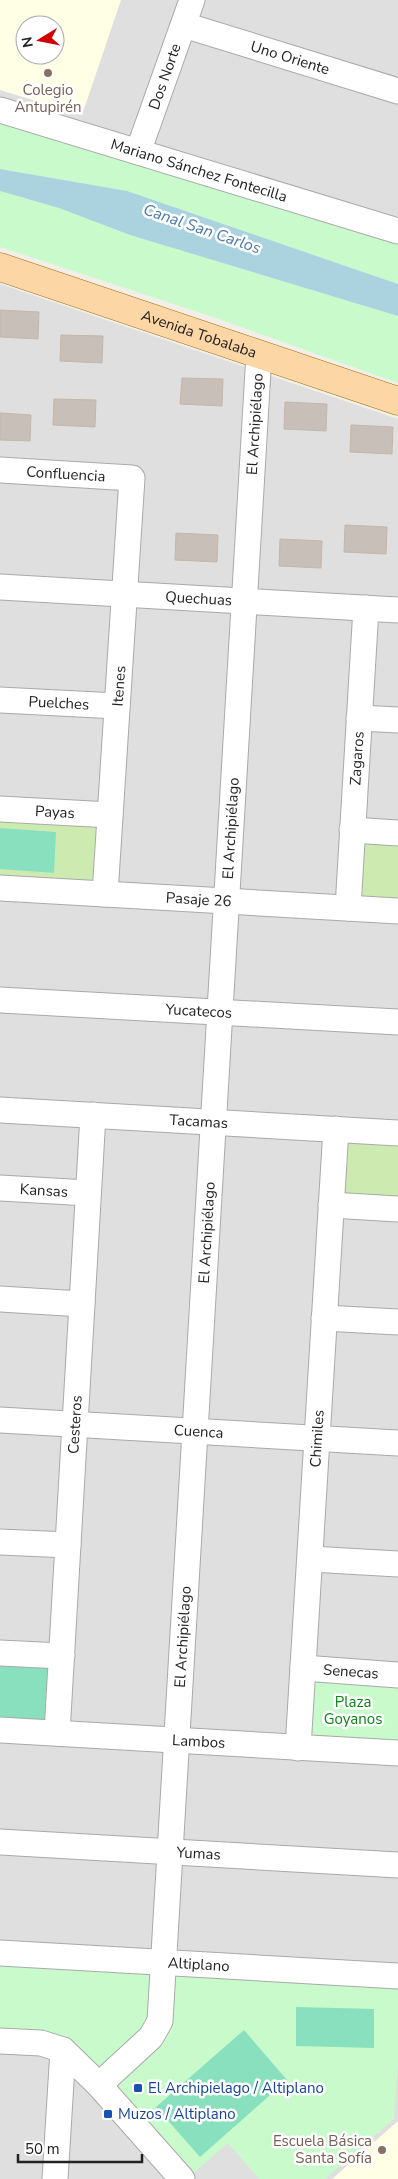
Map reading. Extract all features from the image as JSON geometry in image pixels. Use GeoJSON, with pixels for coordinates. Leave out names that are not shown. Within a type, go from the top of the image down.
{"type":"FeatureCollection","features":[{"type":"Feature","properties":{"kind":"main road","name":"Avenida Tobalaba"},"geometry":{"type":"LineString","coordinates":[[0,268],[398,401]]}},
{"type":"Feature","properties":{"kind":"street","name":"Dos Norte"},"geometry":{"type":"LineString","coordinates":[[138,152],[192,0]]}},
{"type":"Feature","properties":{"kind":"street","name":"Uno Oriente"},"geometry":{"type":"LineString","coordinates":[[184,24],[398,91]]}},
{"type":"Feature","properties":{"kind":"street","name":"Mariano Sánchez Fontecilla"},"geometry":{"type":"LineString","coordinates":[[0,110],[398,231]]}},
{"type":"Feature","properties":{"kind":"street","name":"El Archipiélago"},"geometry":{"type":"LineString","coordinates":[[99,2085],[157,2030],[160,2021],[259,354]]}},
{"type":"Feature","properties":{"kind":"street","name":"Confluencia"},"geometry":{"type":"LineString","coordinates":[[0,470],[132,478]]}},
{"type":"Feature","properties":{"kind":"street","name":"Itenes"},"geometry":{"type":"LineString","coordinates":[[105,894],[132,478]]}},
{"type":"Feature","properties":{"kind":"street","name":"Quechuas"},"geometry":{"type":"LineString","coordinates":[[0,587],[398,610]]}},
{"type":"Feature","properties":{"kind":"street","name":"Zagaros"},"geometry":{"type":"LineString","coordinates":[[348,908],[366,608]]}},
{"type":"Feature","properties":{"kind":"street","name":"Puelches"},"geometry":{"type":"LineString","coordinates":[[0,700],[117,706]]}},
{"type":"Feature","properties":{"kind":"street"},"geometry":{"type":"LineString","coordinates":[[359,718],[398,720]]}},
{"type":"Feature","properties":{"kind":"street","name":"Payas"},"geometry":{"type":"LineString","coordinates":[[0,809],[110,815]]}},
{"type":"Feature","properties":{"kind":"street"},"geometry":{"type":"LineString","coordinates":[[352,830],[398,833]]}},
{"type":"Feature","properties":{"kind":"street","name":"Pasaje 26"},"geometry":{"type":"LineString","coordinates":[[0,888],[398,911]]}},
{"type":"Feature","properties":{"kind":"street","name":"Yucatecos"},"geometry":{"type":"LineString","coordinates":[[0,1000],[398,1022]]}},
{"type":"Feature","properties":{"kind":"street","name":"Tacamas"},"geometry":{"type":"LineString","coordinates":[[0,1110],[398,1133]]}},
{"type":"Feature","properties":{"kind":"street","name":"Cesteros"},"geometry":{"type":"LineString","coordinates":[[57,1733],[93,1115]]}},
{"type":"Feature","properties":{"kind":"street","name":"Chimiles"},"geometry":{"type":"LineString","coordinates":[[298,1748],[336,1129]]}},
{"type":"Feature","properties":{"kind":"street","name":"Kansas"},"geometry":{"type":"LineString","coordinates":[[0,1188],[88,1193]]}},
{"type":"Feature","properties":{"kind":"street"},"geometry":{"type":"LineString","coordinates":[[331,1205],[398,1209]]}},
{"type":"Feature","properties":{"kind":"street"},"geometry":{"type":"LineString","coordinates":[[0,1299],[82,1304]]}},
{"type":"Feature","properties":{"kind":"street"},"geometry":{"type":"LineString","coordinates":[[324,1318],[398,1322]]}},
{"type":"Feature","properties":{"kind":"street","name":"Cuenca"},"geometry":{"type":"LineString","coordinates":[[0,1420],[398,1443]]}},
{"type":"Feature","properties":{"kind":"street"},"geometry":{"type":"LineString","coordinates":[[0,1542],[68,1546]]}},
{"type":"Feature","properties":{"kind":"street"},"geometry":{"type":"LineString","coordinates":[[311,1559],[398,1564]]}},
{"type":"Feature","properties":{"kind":"street"},"geometry":{"type":"LineString","coordinates":[[0,1653],[62,1656]]}},
{"type":"Feature","properties":{"kind":"street","name":"Senecas"},"geometry":{"type":"LineString","coordinates":[[303,1668],[398,1675]]}},
{"type":"Feature","properties":{"kind":"street","name":"Lambos"},"geometry":{"type":"LineString","coordinates":[[0,1730],[398,1753]]}},
{"type":"Feature","properties":{"kind":"street","name":"Yumas"},"geometry":{"type":"LineString","coordinates":[[0,1842],[398,1865]]}},
{"type":"Feature","properties":{"kind":"street","name":"Altiplano"},"geometry":{"type":"LineString","coordinates":[[0,1953],[398,1976]]}},
{"type":"Feature","properties":{"kind":"street"},"geometry":{"type":"LineString","coordinates":[[0,2041],[41,2043],[63,2050],[99,2085],[182,2179]]}},
{"type":"Feature","properties":{"kind":"street"},"geometry":{"type":"LineString","coordinates":[[55,2179],[63,2050]]}},
{"type":"Feature","properties":{"kind":"shaded area"},"geometry":{"type":"Polygon","coordinates":[[[0,0],[398,0],[398,241],[0,122],[0,0]]]}},
{"type":"Feature","properties":{"kind":"shaded area","name":"Colegio Antupirén"},"geometry":{"type":"Polygon","coordinates":[[[0,0],[121,0],[82,115],[0,90],[0,0]]]}},
{"type":"Feature","properties":{"kind":"shaded area"},"geometry":{"type":"Polygon","coordinates":[[[0,284],[398,419],[398,2179],[0,2179],[0,284]]]}},
{"type":"Feature","properties":{"kind":"shaded area","name":"Escuela Básica Santa Sofía"},"geometry":{"type":"Polygon","coordinates":[[[398,2121],[398,2179],[332,2179],[398,2121]]]}},
{"type":"Feature","properties":{"kind":"green space"},"geometry":{"type":"Polygon","coordinates":[[[0,122],[398,241],[398,284],[127,191],[0,169],[0,122]]]}},
{"type":"Feature","properties":{"kind":"green space"},"geometry":{"type":"Polygon","coordinates":[[[0,191],[59,208],[130,235],[398,316],[398,383],[213,317],[0,247],[0,191]]]}},
{"type":"Feature","properties":{"kind":"green space"},"geometry":{"type":"Polygon","coordinates":[[[0,818],[100,822],[100,886],[0,881],[0,818]]]}},
{"type":"Feature","properties":{"kind":"green space"},"geometry":{"type":"Polygon","coordinates":[[[0,828],[56,832],[54,873],[0,869],[0,828]]]}},
{"type":"Feature","properties":{"kind":"green space"},"geometry":{"type":"Polygon","coordinates":[[[358,836],[398,838],[398,907],[356,905],[358,836]]]}},
{"type":"Feature","properties":{"kind":"green space"},"geometry":{"type":"Polygon","coordinates":[[[340,1133],[398,1137],[398,1206],[337,1202],[340,1133]]]}},
{"type":"Feature","properties":{"kind":"green space"},"geometry":{"type":"Polygon","coordinates":[[[0,1664],[51,1667],[48,1724],[0,1722],[0,1664]]]}},
{"type":"Feature","properties":{"kind":"green space","name":"Plaza Goyanos"},"geometry":{"type":"Polygon","coordinates":[[[307,1671],[398,1680],[398,1749],[304,1743],[307,1671]]]}},
{"type":"Feature","properties":{"kind":"green space"},"geometry":{"type":"Polygon","coordinates":[[[0,1962],[398,1988],[398,2063],[394,2119],[325,2179],[259,2179],[228,2143],[189,2177],[65,2038],[0,2034],[0,1962]]]}},
{"type":"Feature","properties":{"kind":"green space"},"geometry":{"type":"Polygon","coordinates":[[[296,2007],[374,2009],[374,2048],[296,2046],[296,2007]]]}},
{"type":"Feature","properties":{"kind":"green space"},"geometry":{"type":"Polygon","coordinates":[[[244,2030],[287,2080],[200,2157],[156,2107],[244,2030]]]}},
{"type":"Feature","properties":{"kind":"water","name":"Canal San Carlos"},"geometry":{"type":"Polygon","coordinates":[[[0,169],[127,191],[398,284],[398,316],[130,235],[59,208],[0,191],[0,169]]]}},
{"type":"Feature","properties":{"kind":"building"},"geometry":{"type":"Polygon","coordinates":[[[0,310],[39,312],[38,339],[0,337],[0,310]]]}},
{"type":"Feature","properties":{"kind":"building"},"geometry":{"type":"Polygon","coordinates":[[[61,335],[103,336],[102,363],[60,361],[61,335]]]}},
{"type":"Feature","properties":{"kind":"building"},"geometry":{"type":"Polygon","coordinates":[[[182,378],[223,379],[222,406],[180,404],[182,378]]]}},
{"type":"Feature","properties":{"kind":"building"},"geometry":{"type":"Polygon","coordinates":[[[54,399],[96,400],[95,427],[53,425],[54,399]]]}},
{"type":"Feature","properties":{"kind":"building"},"geometry":{"type":"Polygon","coordinates":[[[285,402],[327,404],[326,431],[284,429],[285,402]]]}},
{"type":"Feature","properties":{"kind":"building"},"geometry":{"type":"Polygon","coordinates":[[[0,413],[31,415],[30,441],[0,440],[0,413]]]}},
{"type":"Feature","properties":{"kind":"building"},"geometry":{"type":"Polygon","coordinates":[[[351,425],[393,427],[392,454],[350,452],[351,425]]]}},
{"type":"Feature","properties":{"kind":"building"},"geometry":{"type":"Polygon","coordinates":[[[345,525],[387,527],[386,554],[344,552],[345,525]]]}},
{"type":"Feature","properties":{"kind":"building"},"geometry":{"type":"Polygon","coordinates":[[[176,533],[218,535],[217,562],[175,560],[176,533]]]}},
{"type":"Feature","properties":{"kind":"building"},"geometry":{"type":"Polygon","coordinates":[[[280,539],[322,541],[321,568],[279,566],[280,539]]]}},
{"type":"Feature","properties":{"kind":"place","name":"Colegio Antupirén"},"geometry":{"type":"Point","coordinates":[48,73]}},
{"type":"Feature","properties":{"kind":"place","name":"El Archipielago / Altiplano"},"geometry":{"type":"Point","coordinates":[138,2088]}},
{"type":"Feature","properties":{"kind":"place","name":"Muzos / Altiplano"},"geometry":{"type":"Point","coordinates":[108,2114]}},
{"type":"Feature","properties":{"kind":"place","name":"Escuela Básica Santa Sofía"},"geometry":{"type":"Point","coordinates":[382,2150]}}]}
